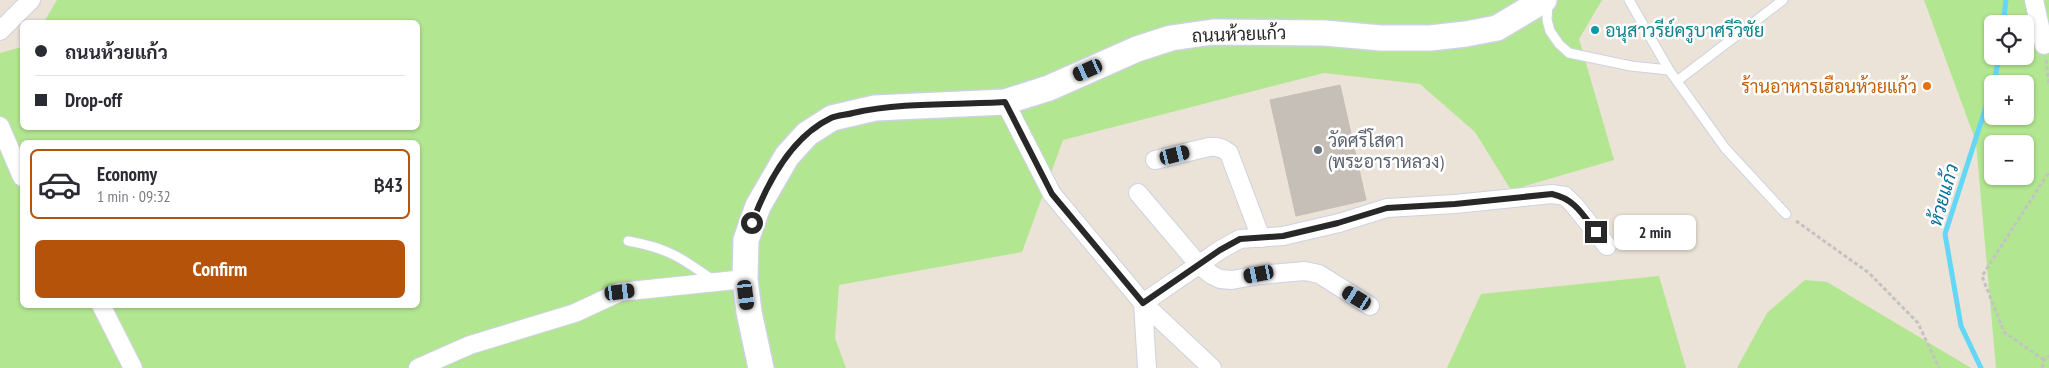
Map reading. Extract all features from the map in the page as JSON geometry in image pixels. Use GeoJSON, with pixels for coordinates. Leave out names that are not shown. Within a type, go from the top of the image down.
{"type":"FeatureCollection","features":[{"type":"Feature","properties":{"kind":"main road","name":"ถนนห้วยแก้ว"},"geometry":{"type":"LineString","coordinates":[[761,368],[744,279],[746,240],[758,206],[787,156],[807,134],[832,118],[875,108],[1005,102],[1049,88],[1137,49],[1171,38],[1213,32],[1324,33],[1381,38],[1430,38],[1497,28],[1546,0]]}},
{"type":"Feature","properties":{"kind":"street"},"geometry":{"type":"LineString","coordinates":[[0,32],[31,0]]}},
{"type":"Feature","properties":{"kind":"street"},"geometry":{"type":"LineString","coordinates":[[2034,0],[2044,45]]}},
{"type":"Feature","properties":{"kind":"street"},"geometry":{"type":"LineString","coordinates":[[1005,102],[1052,194],[1143,303],[1212,368]]}},
{"type":"Feature","properties":{"kind":"street"},"geometry":{"type":"LineString","coordinates":[[0,126],[20,172]]}},
{"type":"Feature","properties":{"kind":"street"},"geometry":{"type":"LineString","coordinates":[[1155,160],[1209,147],[1226,150],[1229,153],[1261,238]]}},
{"type":"Feature","properties":{"kind":"street"},"geometry":{"type":"LineString","coordinates":[[1138,193],[1199,265],[1212,275],[1226,280],[1305,271],[1318,274],[1370,306]]}},
{"type":"Feature","properties":{"kind":"street"},"geometry":{"type":"LineString","coordinates":[[1143,303],[1220,250],[1240,239],[1292,234],[1387,208],[1455,204],[1552,194],[1565,196],[1607,246]]}},
{"type":"Feature","properties":{"kind":"street"},"geometry":{"type":"LineString","coordinates":[[418,368],[470,345],[575,313],[620,292],[744,279]]}},
{"type":"Feature","properties":{"kind":"street"},"geometry":{"type":"LineString","coordinates":[[1143,303],[1147,368]]}},
{"type":"Feature","properties":{"kind":"street"},"geometry":{"type":"LineString","coordinates":[[103,308],[133,368]]}},
{"type":"Feature","properties":{"kind":"lane"},"geometry":{"type":"LineString","coordinates":[[1546,0],[1550,32],[1569,53],[1632,66],[1669,70]]}},
{"type":"Feature","properties":{"kind":"lane"},"geometry":{"type":"LineString","coordinates":[[1628,0],[1669,70],[1724,148],[1786,214]]}},
{"type":"Feature","properties":{"kind":"lane"},"geometry":{"type":"LineString","coordinates":[[1677,81],[1783,0]]}},
{"type":"Feature","properties":{"kind":"lane"},"geometry":{"type":"LineString","coordinates":[[628,241],[653,245],[678,256],[714,282]]}},
{"type":"Feature","properties":{"kind":"path"},"geometry":{"type":"LineString","coordinates":[[2044,45],[2049,86]]}},
{"type":"Feature","properties":{"kind":"path"},"geometry":{"type":"LineString","coordinates":[[2044,360],[2004,332],[1982,276],[2049,172]]}},
{"type":"Feature","properties":{"kind":"path"},"geometry":{"type":"LineString","coordinates":[[1786,214],[1869,273],[1918,323],[1939,368]]}},
{"type":"Feature","properties":{"kind":"path"},"geometry":{"type":"LineString","coordinates":[[2042,368],[2044,360],[2049,356]]}},
{"type":"Feature","properties":{"kind":"green space"},"geometry":{"type":"Polygon","coordinates":[[[57,0],[1602,0],[1579,39],[1614,160],[1511,190],[1475,132],[1420,84],[1324,73],[1063,140],[1022,252],[839,285],[835,338],[846,368],[0,368],[0,53],[20,48],[20,130],[420,130],[420,20],[45,20],[57,0]]]}},
{"type":"Feature","properties":{"kind":"green space"},"geometry":{"type":"Polygon","coordinates":[[[1924,0],[2049,0],[2049,368],[1996,368],[1976,142],[1924,0]]]}},
{"type":"Feature","properties":{"kind":"green space"},"geometry":{"type":"Polygon","coordinates":[[[1659,276],[1686,368],[1447,368],[1481,294],[1659,276]]]}},
{"type":"Feature","properties":{"kind":"green space"},"geometry":{"type":"Polygon","coordinates":[[[1805,280],[1827,282],[1971,368],[1737,368],[1767,313],[1805,280]]]}},
{"type":"Feature","properties":{"kind":"building","name":"วัดศรีโสดา (พระอาราหลวง)"},"geometry":{"type":"Polygon","coordinates":[[[1340,85],[1366,200],[1296,216],[1270,100],[1340,85]]]}},
{"type":"Feature","properties":{"kind":"waterway","name":"ห้วยแก้ว"},"geometry":{"type":"LineString","coordinates":[[2004,15],[2006,0]]}},
{"type":"Feature","properties":{"kind":"waterway","name":"ห้วยแก้ว"},"geometry":{"type":"LineString","coordinates":[[1996,75],[1997,65]]}},
{"type":"Feature","properties":{"kind":"waterway","name":"ห้วยแก้ว"},"geometry":{"type":"LineString","coordinates":[[1981,368],[1961,326],[1945,234],[1984,113]]}},
{"type":"Feature","properties":{"kind":"place","name":"อนุสาวรีย์ครูบาศรีวิชัย"},"geometry":{"type":"Point","coordinates":[1595,30]}},
{"type":"Feature","properties":{"kind":"place","name":"ร้านอาหารเฮือนห้วยแก้ว"},"geometry":{"type":"Point","coordinates":[1927,86]}},
{"type":"Feature","properties":{"kind":"place","name":"วัดศรีโสดา (พระอาราหลวง)"},"geometry":{"type":"Point","coordinates":[1318,150]}},
{"type":"Feature","properties":{"kind":"route"},"geometry":{"type":"LineString","coordinates":[[752,223],[758,206],[787,156],[807,134],[832,118],[875,108],[1005,102],[1052,194],[1143,303],[1220,250],[1240,239],[1283,236],[1338,223],[1387,208],[1455,204],[1552,194],[1565,196],[1596,232]]}}]}
